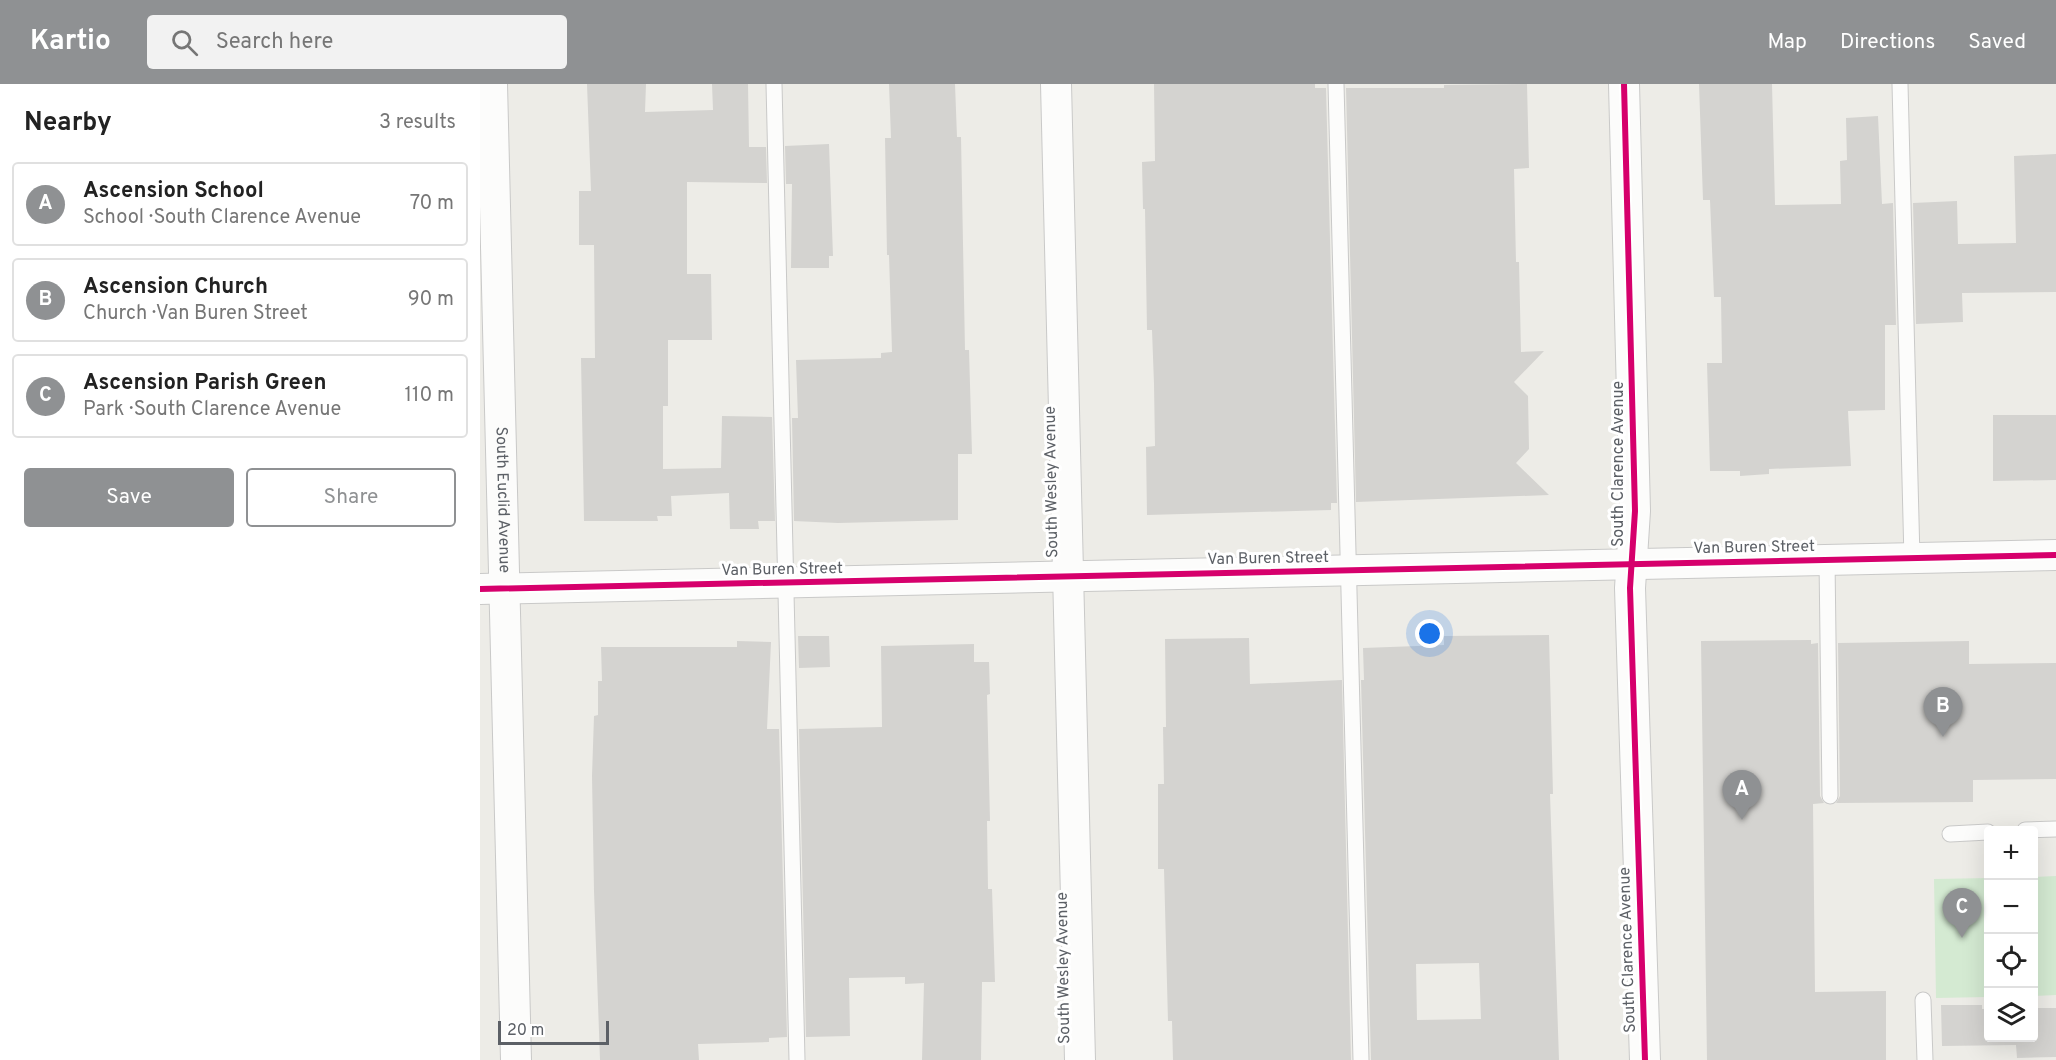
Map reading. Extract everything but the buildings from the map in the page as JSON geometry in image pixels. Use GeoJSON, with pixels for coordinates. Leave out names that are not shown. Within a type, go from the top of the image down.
{"type":"FeatureCollection","features":[{"type":"Feature","properties":{"kind":"street","name":"South Euclid Avenue"},"geometry":{"type":"LineString","coordinates":[[492,84],[492,589],[516,1060]]}},
{"type":"Feature","properties":{"kind":"street","name":"South Wesley Avenue"},"geometry":{"type":"LineString","coordinates":[[1056,84],[1080,1060]]}},
{"type":"Feature","properties":{"kind":"street","name":"South Clarence Avenue"},"geometry":{"type":"LineString","coordinates":[[1624,84],[1635,511],[1630,588],[1645,1060]]}},
{"type":"Feature","properties":{"kind":"street","name":"Van Buren Street"},"geometry":{"type":"LineString","coordinates":[[492,589],[2056,555]]}},
{"type":"Feature","properties":{"kind":"lane"},"geometry":{"type":"LineString","coordinates":[[774,84],[797,1060]]}},
{"type":"Feature","properties":{"kind":"lane"},"geometry":{"type":"LineString","coordinates":[[1336,84],[1361,1060]]}},
{"type":"Feature","properties":{"kind":"lane"},"geometry":{"type":"LineString","coordinates":[[1900,84],[1912,559]]}},
{"type":"Feature","properties":{"kind":"lane"},"geometry":{"type":"LineString","coordinates":[[1827,560],[1830,796]]}},
{"type":"Feature","properties":{"kind":"lane"},"geometry":{"type":"LineString","coordinates":[[2038,830],[2056,829]]}},
{"type":"Feature","properties":{"kind":"lane"},"geometry":{"type":"LineString","coordinates":[[1950,834],[1984,832]]}},
{"type":"Feature","properties":{"kind":"lane"},"geometry":{"type":"LineString","coordinates":[[1923,1000],[1924,1060]]}},
{"type":"Feature","properties":{"kind":"green space"},"geometry":{"type":"Polygon","coordinates":[[[2056,876],[2056,995],[2038,996],[2038,877],[2056,876]]]}},
{"type":"Feature","properties":{"kind":"green space"},"geometry":{"type":"Polygon","coordinates":[[[1984,878],[1984,997],[1936,998],[1934,879],[1984,878]]]}},
{"type":"Feature","properties":{"kind":"cycle path"},"geometry":{"type":"LineString","coordinates":[[1624,84],[1635,511],[1630,588],[1645,1060]]}},
{"type":"Feature","properties":{"kind":"cycle path"},"geometry":{"type":"LineString","coordinates":[[480,589],[2056,555]]}},
{"type":"Feature","properties":{"kind":"place","name":"Ascension Church"},"geometry":{"type":"Point","coordinates":[1943,737]}},
{"type":"Feature","properties":{"kind":"place","name":"Ascension School"},"geometry":{"type":"Point","coordinates":[1742,820]}},
{"type":"Feature","properties":{"kind":"place","name":"Ascension Parish Green"},"geometry":{"type":"Point","coordinates":[1962,938]}}]}
